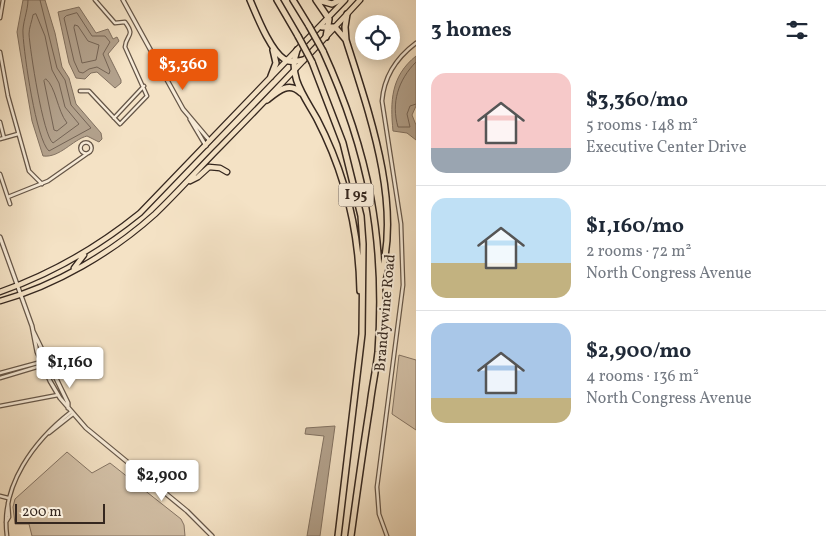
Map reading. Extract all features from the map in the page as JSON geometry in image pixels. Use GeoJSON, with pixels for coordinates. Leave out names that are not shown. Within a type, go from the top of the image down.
{"type":"FeatureCollection","features":[{"type":"Feature","properties":{"kind":"highway"},"geometry":{"type":"LineString","coordinates":[[250,0],[272,45],[276,62],[272,76]]}},
{"type":"Feature","properties":{"kind":"highway","name":"I 95"},"geometry":{"type":"LineString","coordinates":[[277,0],[312,62],[343,143],[361,216],[364,269],[362,334],[338,536]]}},
{"type":"Feature","properties":{"kind":"highway","name":"I 95"},"geometry":{"type":"LineString","coordinates":[[293,0],[323,51],[343,98],[365,166],[375,218],[379,283],[378,354],[351,536]]}},
{"type":"Feature","properties":{"kind":"highway"},"geometry":{"type":"LineString","coordinates":[[317,0],[332,4],[340,0]]}},
{"type":"Feature","properties":{"kind":"highway"},"geometry":{"type":"LineString","coordinates":[[317,0],[329,19],[326,36]]}},
{"type":"Feature","properties":{"kind":"highway"},"geometry":{"type":"LineString","coordinates":[[347,14],[346,40],[375,137],[384,184],[386,254],[379,283]]}},
{"type":"Feature","properties":{"kind":"highway"},"geometry":{"type":"LineString","coordinates":[[322,27],[335,27],[346,40]]}},
{"type":"Feature","properties":{"kind":"highway"},"geometry":{"type":"LineString","coordinates":[[272,45],[286,61],[303,60]]}},
{"type":"Feature","properties":{"kind":"highway"},"geometry":{"type":"LineString","coordinates":[[298,50],[293,62],[293,70],[332,150],[350,204],[357,240],[362,334]]}},
{"type":"Feature","properties":{"kind":"highway"},"geometry":{"type":"LineString","coordinates":[[267,100],[279,90],[289,87],[297,89],[306,99]]}},
{"type":"Feature","properties":{"kind":"main road"},"geometry":{"type":"LineString","coordinates":[[0,292],[17,286],[89,250],[117,232],[140,213],[286,61],[322,27],[345,0]]}},
{"type":"Feature","properties":{"kind":"main road"},"geometry":{"type":"LineString","coordinates":[[0,301],[20,294],[74,268],[134,230],[186,183],[267,100],[360,0]]}},
{"type":"Feature","properties":{"kind":"main road"},"geometry":{"type":"LineString","coordinates":[[186,183],[198,177],[209,167],[220,168],[227,172]]}},
{"type":"Feature","properties":{"kind":"main road"},"geometry":{"type":"LineString","coordinates":[[74,268],[89,250]]}},
{"type":"Feature","properties":{"kind":"street"},"geometry":{"type":"LineString","coordinates":[[0,18],[3,0]]}},
{"type":"Feature","properties":{"kind":"street"},"geometry":{"type":"LineString","coordinates":[[80,91],[90,91],[120,124],[146,97],[144,86],[125,47],[131,36],[128,27],[125,22],[115,23],[95,0]]}},
{"type":"Feature","properties":{"kind":"street"},"geometry":{"type":"LineString","coordinates":[[123,0],[167,82],[190,118],[210,141]]}},
{"type":"Feature","properties":{"kind":"street"},"geometry":{"type":"LineString","coordinates":[[128,27],[136,23]]}},
{"type":"Feature","properties":{"kind":"street","name":"Brandywine Road"},"geometry":{"type":"LineString","coordinates":[[387,536],[379,514],[376,487],[403,285],[403,248],[382,101],[384,88],[392,68],[405,51],[416,43]]}},
{"type":"Feature","properties":{"kind":"street"},"geometry":{"type":"LineString","coordinates":[[0,52],[18,134],[29,171],[42,184]]}},
{"type":"Feature","properties":{"kind":"street"},"geometry":{"type":"LineString","coordinates":[[114,118],[144,86]]}},
{"type":"Feature","properties":{"kind":"street"},"geometry":{"type":"LineString","coordinates":[[190,118],[206,146]]}},
{"type":"Feature","properties":{"kind":"street"},"geometry":{"type":"LineString","coordinates":[[0,122],[2,138],[18,134]]}},
{"type":"Feature","properties":{"kind":"street"},"geometry":{"type":"LineString","coordinates":[[8,197],[42,184],[88,153],[91,146],[83,144],[81,150],[88,153]]}},
{"type":"Feature","properties":{"kind":"street"},"geometry":{"type":"LineString","coordinates":[[0,174],[10,204]]}},
{"type":"Feature","properties":{"kind":"street"},"geometry":{"type":"LineString","coordinates":[[0,237],[33,331],[71,411]]}},
{"type":"Feature","properties":{"kind":"street"},"geometry":{"type":"LineString","coordinates":[[33,331],[33,339],[44,368],[58,396],[71,411],[86,428],[187,511],[212,536]]}},
{"type":"Feature","properties":{"kind":"street"},"geometry":{"type":"LineString","coordinates":[[0,373],[38,361],[50,367]]}},
{"type":"Feature","properties":{"kind":"street"},"geometry":{"type":"LineString","coordinates":[[0,378],[40,366],[44,368]]}},
{"type":"Feature","properties":{"kind":"street"},"geometry":{"type":"LineString","coordinates":[[0,406],[58,396]]}},
{"type":"Feature","properties":{"kind":"street"},"geometry":{"type":"LineString","coordinates":[[7,536],[4,515],[21,465],[34,446],[57,428],[71,411]]}},
{"type":"Feature","properties":{"kind":"street"},"geometry":{"type":"LineString","coordinates":[[0,496],[8,500]]}},
{"type":"Feature","properties":{"kind":"shaded area"},"geometry":{"type":"Polygon","coordinates":[[[399,355],[416,360],[416,430],[392,414],[399,355]]]}},
{"type":"Feature","properties":{"kind":"shaded area"},"geometry":{"type":"Polygon","coordinates":[[[67,452],[92,473],[110,463],[181,519],[184,525],[185,536],[32,536],[29,524],[15,524],[13,507],[15,499],[67,452]]]}},
{"type":"Feature","properties":{"kind":"water"},"geometry":{"type":"Polygon","coordinates":[[[23,0],[45,0],[55,33],[62,67],[69,78],[76,104],[101,133],[102,139],[99,142],[87,136],[60,152],[43,156],[32,121],[17,32],[23,0]]]}},
{"type":"Feature","properties":{"kind":"water"},"geometry":{"type":"Polygon","coordinates":[[[79,7],[96,33],[108,29],[113,39],[117,37],[119,41],[108,54],[121,80],[121,83],[115,88],[97,72],[91,73],[85,79],[76,78],[69,63],[58,12],[79,7]]]}},
{"type":"Feature","properties":{"kind":"water"},"geometry":{"type":"Polygon","coordinates":[[[416,56],[416,106],[412,115],[416,125],[416,140],[407,133],[393,131],[392,99],[401,72],[416,56]]]}},
{"type":"Feature","properties":{"kind":"water"},"geometry":{"type":"Polygon","coordinates":[[[335,426],[320,536],[307,536],[324,436],[305,434],[306,428],[335,426]]]}}]}
